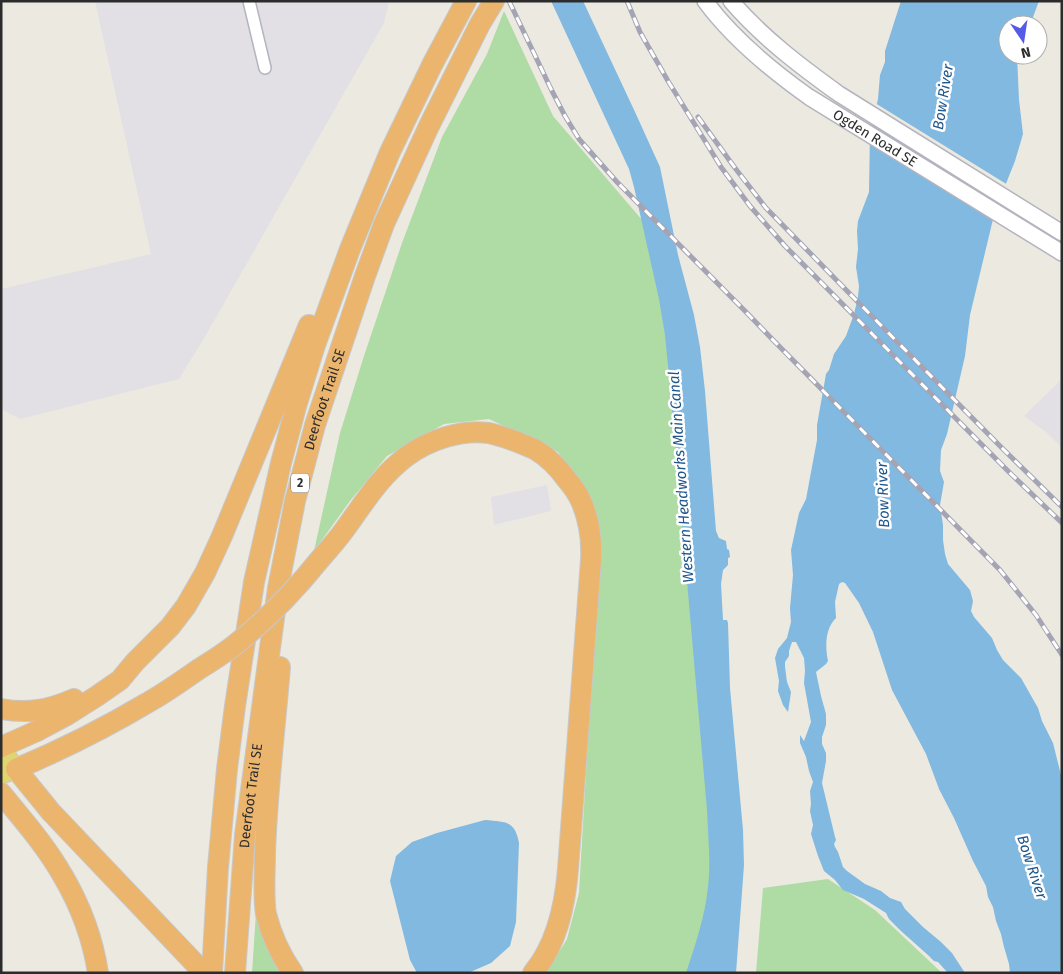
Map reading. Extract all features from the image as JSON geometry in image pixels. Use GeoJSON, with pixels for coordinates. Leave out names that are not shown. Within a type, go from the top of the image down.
{"type":"FeatureCollection","features":[{"type":"Feature","properties":{"kind":"highway","name":"Deerfoot Trail SE"},"geometry":{"type":"LineString","coordinates":[[212,973],[218,867],[227,769],[254,582],[281,463],[315,345],[350,249],[390,152],[432,65],[466,1]]}},
{"type":"Feature","properties":{"kind":"highway","name":"Deerfoot Trail SE"},"geometry":{"type":"LineString","coordinates":[[235,973],[245,835],[278,588],[295,500],[315,425],[384,224],[429,126],[480,24],[494,1]]}},
{"type":"Feature","properties":{"kind":"highway"},"geometry":{"type":"LineString","coordinates":[[1,747],[37,731],[97,696],[120,680],[171,626],[186,606],[205,574],[222,536],[321,295],[350,249]]}},
{"type":"Feature","properties":{"kind":"highway"},"geometry":{"type":"LineString","coordinates":[[293,973],[276,942],[266,913],[264,879],[265,842],[282,650],[301,533],[315,425]]}},
{"type":"Feature","properties":{"kind":"highway"},"geometry":{"type":"LineString","coordinates":[[204,973],[51,812],[8,772],[61,750],[148,703],[237,644],[279,606],[344,530],[366,498],[386,474],[407,456],[424,445],[444,438],[468,433],[488,433],[504,437],[536,450],[563,474],[581,500],[592,545],[566,892],[555,934],[548,951],[533,973]]}},
{"type":"Feature","properties":{"kind":"highway"},"geometry":{"type":"LineString","coordinates":[[1,709],[16,712],[45,710],[60,705],[85,693],[135,662]]}},
{"type":"Feature","properties":{"kind":"highway"},"geometry":{"type":"LineString","coordinates":[[1,793],[46,850],[63,876],[87,930],[98,973]]}},
{"type":"Feature","properties":{"kind":"highway"},"geometry":{"type":"LineString","coordinates":[[1,809],[24,822]]}},
{"type":"Feature","properties":{"kind":"main road"},"geometry":{"type":"LineString","coordinates":[[1,747],[8,772]]}},
{"type":"Feature","properties":{"kind":"street"},"geometry":{"type":"LineString","coordinates":[[249,1],[265,68]]}},
{"type":"Feature","properties":{"kind":"street","name":"Ogden Road SE"},"geometry":{"type":"LineString","coordinates":[[705,1],[735,36],[809,97],[1062,253]]}},
{"type":"Feature","properties":{"kind":"street","name":"Ogden Road SE"},"geometry":{"type":"LineString","coordinates":[[731,1],[745,18],[779,50],[839,94],[1062,232]]}},
{"type":"Feature","properties":{"kind":"shaded area"},"geometry":{"type":"Polygon","coordinates":[[[95,1],[389,1],[384,23],[179,379],[20,419],[1,409],[1,289],[151,254],[95,1]]]}},
{"type":"Feature","properties":{"kind":"shaded area"},"geometry":{"type":"Polygon","coordinates":[[[1062,379],[1062,448],[1046,432],[1024,416],[1062,379]]]}},
{"type":"Feature","properties":{"kind":"shaded area"},"geometry":{"type":"Polygon","coordinates":[[[547,485],[551,511],[494,525],[491,497],[547,485]]]}},
{"type":"Feature","properties":{"kind":"green space"},"geometry":{"type":"Polygon","coordinates":[[[504,11],[553,116],[655,235],[678,369],[716,892],[700,973],[546,973],[567,939],[579,893],[601,535],[585,490],[558,452],[489,419],[444,424],[387,456],[350,501],[314,551],[340,433],[402,243],[442,137],[487,54],[504,11]]]}},
{"type":"Feature","properties":{"kind":"green space"},"geometry":{"type":"Polygon","coordinates":[[[828,879],[875,910],[942,973],[756,973],[763,888],[828,879]]]}},
{"type":"Feature","properties":{"kind":"green space"},"geometry":{"type":"Polygon","coordinates":[[[256,913],[285,973],[252,973],[256,913]]]}},
{"type":"Feature","properties":{"kind":"water","name":"Western Headworks Main Canal"},"geometry":{"type":"Polygon","coordinates":[[[551,1],[583,1],[635,112],[660,167],[678,255],[694,315],[705,391],[716,531],[719,538],[726,541],[730,557],[728,558],[728,565],[723,570],[721,584],[723,620],[727,620],[728,623],[730,688],[743,830],[744,865],[736,973],[686,973],[705,909],[709,878],[709,849],[670,386],[659,299],[629,169],[551,1]]]}},
{"type":"Feature","properties":{"kind":"water","name":"Bow River"},"geometry":{"type":"Polygon","coordinates":[[[901,1],[1039,1],[1034,15],[998,15],[998,65],[1017,65],[1023,134],[1015,161],[995,211],[970,315],[965,356],[947,434],[941,450],[940,471],[944,482],[940,505],[943,540],[948,564],[970,590],[973,601],[971,611],[974,617],[992,638],[1003,660],[1021,678],[1038,708],[1053,743],[1062,779],[1062,973],[1010,973],[1001,934],[986,886],[939,789],[926,754],[892,690],[873,632],[859,603],[845,583],[839,584],[835,602],[836,618],[828,632],[826,649],[828,661],[816,672],[826,714],[822,744],[826,753],[826,761],[822,783],[836,840],[834,844],[843,867],[847,871],[865,884],[901,902],[905,909],[923,927],[952,953],[965,973],[948,973],[938,962],[934,961],[901,931],[889,919],[886,913],[864,899],[843,890],[824,871],[811,834],[813,825],[810,811],[810,791],[813,782],[800,743],[800,735],[804,741],[811,722],[804,683],[804,658],[796,642],[792,642],[789,656],[785,662],[787,682],[791,692],[788,712],[783,705],[778,691],[779,681],[775,658],[778,649],[787,638],[791,622],[790,608],[793,575],[791,550],[799,513],[806,499],[817,440],[817,425],[826,374],[834,354],[846,336],[858,297],[859,286],[856,267],[858,221],[869,192],[870,132],[878,99],[880,75],[885,62],[885,51],[901,1]]]}},
{"type":"Feature","properties":{"kind":"water"},"geometry":{"type":"Polygon","coordinates":[[[485,820],[503,822],[512,826],[519,843],[516,922],[510,946],[491,963],[468,973],[417,973],[410,960],[390,881],[396,856],[412,842],[485,820]]]}},
{"type":"Feature","properties":{"kind":"pier"},"geometry":{"type":"Polygon","coordinates":[[[875,103],[1008,185],[1001,202],[870,121],[875,103]]]}},
{"type":"Feature","properties":{"kind":"railway"},"geometry":{"type":"LineString","coordinates":[[509,1],[552,91],[579,139],[617,182],[1000,570],[1036,615],[1062,655]]}},
{"type":"Feature","properties":{"kind":"railway"},"geometry":{"type":"LineString","coordinates":[[627,1],[640,32],[668,81],[721,167],[750,206],[785,246],[1062,523]]}},
{"type":"Feature","properties":{"kind":"railway"},"geometry":{"type":"LineString","coordinates":[[698,117],[766,208],[1062,507]]}}]}
